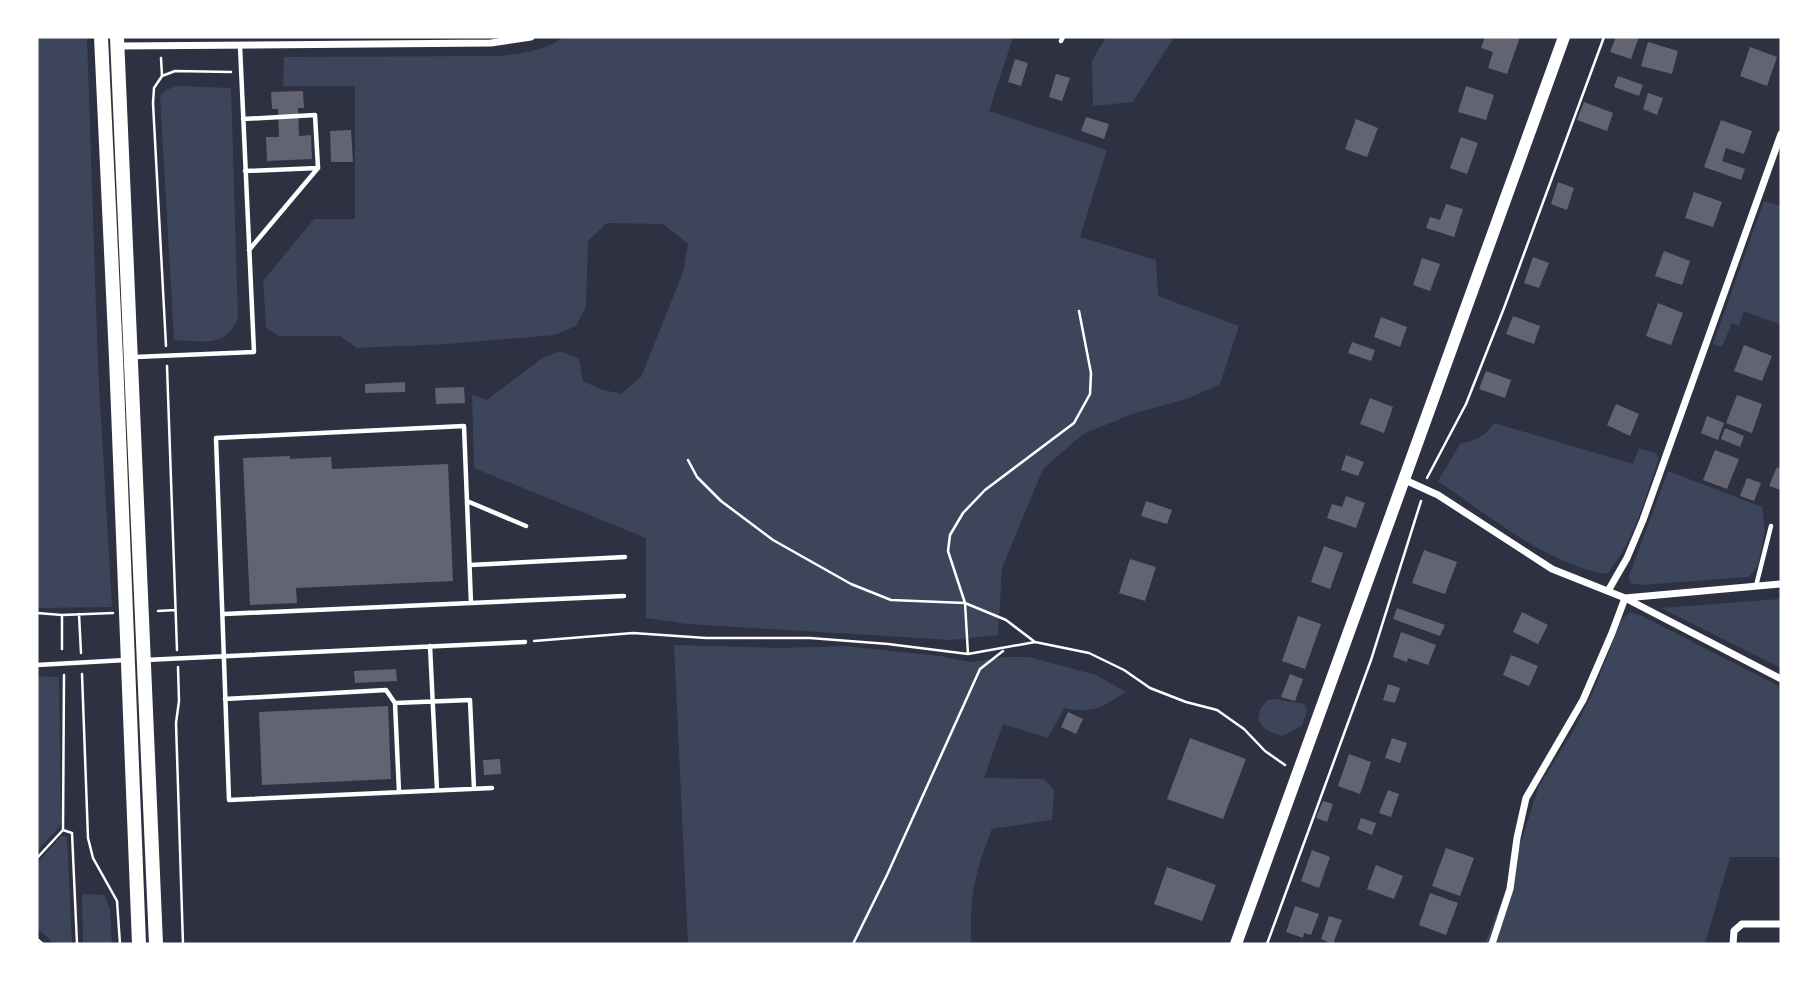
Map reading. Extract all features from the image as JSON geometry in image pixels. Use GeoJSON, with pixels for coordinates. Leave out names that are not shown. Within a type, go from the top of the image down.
{"type":"FeatureCollection","features":[{"type":"Feature","properties":{"kind":"main road"},"geometry":{"type":"LineString","coordinates":[[1236,944],[1564,37]]}},
{"type":"Feature","properties":{"kind":"main road"},"geometry":{"type":"LineString","coordinates":[[139,944],[101,41],[117,41],[156,944]]}},
{"type":"Feature","properties":{"kind":"street"},"geometry":{"type":"LineString","coordinates":[[252,44],[262,37]]}},
{"type":"Feature","properties":{"kind":"street"},"geometry":{"type":"LineString","coordinates":[[117,41],[240,45],[491,43],[531,37]]}},
{"type":"Feature","properties":{"kind":"street"},"geometry":{"type":"LineString","coordinates":[[1608,592],[1627,558],[1643,520],[1781,134]]}},
{"type":"Feature","properties":{"kind":"street"},"geometry":{"type":"LineString","coordinates":[[1405,480],[1438,495],[1552,569],[1625,598],[1781,678]]}},
{"type":"Feature","properties":{"kind":"street"},"geometry":{"type":"LineString","coordinates":[[1625,598],[1781,584]]}},
{"type":"Feature","properties":{"kind":"street"},"geometry":{"type":"LineString","coordinates":[[1492,944],[1510,889],[1526,798],[1583,700],[1625,598]]}},
{"type":"Feature","properties":{"kind":"street"},"geometry":{"type":"LineString","coordinates":[[1733,944],[1734,931],[1742,924],[1781,924]]}},
{"type":"Feature","properties":{"kind":"lane"},"geometry":{"type":"LineString","coordinates":[[130,357],[254,352],[240,45]]}},
{"type":"Feature","properties":{"kind":"lane"},"geometry":{"type":"LineString","coordinates":[[243,119],[315,115],[318,168],[249,251]]}},
{"type":"Feature","properties":{"kind":"lane"},"geometry":{"type":"LineString","coordinates":[[245,171],[318,168]]}},
{"type":"Feature","properties":{"kind":"lane"},"geometry":{"type":"LineString","coordinates":[[471,603],[464,426],[216,438],[229,800],[492,788]]}},
{"type":"Feature","properties":{"kind":"lane"},"geometry":{"type":"LineString","coordinates":[[467,501],[526,526]]}},
{"type":"Feature","properties":{"kind":"lane"},"geometry":{"type":"LineString","coordinates":[[1756,586],[1771,526]]}},
{"type":"Feature","properties":{"kind":"lane"},"geometry":{"type":"LineString","coordinates":[[470,565],[625,557]]}},
{"type":"Feature","properties":{"kind":"lane"},"geometry":{"type":"LineString","coordinates":[[224,614],[624,596]]}},
{"type":"Feature","properties":{"kind":"lane"},"geometry":{"type":"LineString","coordinates":[[39,663],[525,642]]}},
{"type":"Feature","properties":{"kind":"lane"},"geometry":{"type":"LineString","coordinates":[[430,646],[438,790]]}},
{"type":"Feature","properties":{"kind":"lane"},"geometry":{"type":"LineString","coordinates":[[225,699],[386,690],[395,703],[399,792]]}},
{"type":"Feature","properties":{"kind":"lane"},"geometry":{"type":"LineString","coordinates":[[395,703],[470,699],[474,789]]}},
{"type":"Feature","properties":{"kind":"path"},"geometry":{"type":"LineString","coordinates":[[175,610],[167,355],[154,88],[162,76],[176,71],[241,72]]}},
{"type":"Feature","properties":{"kind":"path"},"geometry":{"type":"LineString","coordinates":[[968,654],[965,603],[948,551],[950,535],[963,513],[985,490],[1074,424],[1090,394],[1091,373],[1079,311]]}},
{"type":"Feature","properties":{"kind":"path"},"geometry":{"type":"LineString","coordinates":[[688,460],[696,477],[721,501],[773,540],[851,584],[891,600],[965,603],[1006,620],[1035,642]]}},
{"type":"Feature","properties":{"kind":"path"},"geometry":{"type":"LineString","coordinates":[[37,613],[62,615],[62,649]]}},
{"type":"Feature","properties":{"kind":"path"},"geometry":{"type":"LineString","coordinates":[[525,642],[633,633],[706,638],[810,638],[968,654],[1035,642],[1090,653],[1125,670],[1150,688],[1186,702],[1217,709],[1297,776]]}},
{"type":"Feature","properties":{"kind":"path"},"geometry":{"type":"LineString","coordinates":[[853,944],[980,669],[1006,649]]}},
{"type":"Feature","properties":{"kind":"path"},"geometry":{"type":"LineString","coordinates":[[37,858],[62,830],[64,674]]}},
{"type":"Feature","properties":{"kind":"path"},"geometry":{"type":"LineString","coordinates":[[179,701],[176,723],[183,944]]}},
{"type":"Feature","properties":{"kind":"path"},"geometry":{"type":"LineString","coordinates":[[83,703],[88,838],[93,858],[117,901],[120,944]]}},
{"type":"Feature","properties":{"kind":"path"},"geometry":{"type":"LineString","coordinates":[[62,830],[72,833],[77,944]]}},
{"type":"Feature","properties":{"kind":"path"},"geometry":{"type":"LineString","coordinates":[[37,939],[43,944]]}},
{"type":"Feature","properties":{"kind":"shaded area"},"geometry":{"type":"Polygon","coordinates":[[[37,37],[87,37],[98,366],[112,607],[37,608],[37,37]]]}},
{"type":"Feature","properties":{"kind":"shaded area"},"geometry":{"type":"Polygon","coordinates":[[[564,37],[1013,37],[989,111],[1107,150],[1080,237],[1156,260],[1158,296],[1239,326],[1220,384],[1187,399],[1135,413],[1083,434],[1043,469],[1002,568],[998,635],[951,640],[687,624],[646,618],[646,538],[474,468],[472,394],[487,400],[542,358],[560,351],[579,359],[583,381],[600,389],[621,394],[641,377],[683,272],[688,244],[663,224],[607,223],[588,241],[586,306],[576,326],[555,335],[357,348],[340,336],[279,336],[266,328],[263,281],[314,219],[355,219],[355,86],[283,86],[284,57],[496,56],[540,49],[564,37]]]}},
{"type":"Feature","properties":{"kind":"shaded area"},"geometry":{"type":"Polygon","coordinates":[[[1106,37],[1174,37],[1133,102],[1093,106],[1092,61],[1106,37]]]}},
{"type":"Feature","properties":{"kind":"shaded area"},"geometry":{"type":"Polygon","coordinates":[[[177,86],[231,88],[238,317],[227,334],[220,339],[204,342],[174,340],[160,96],[166,90],[177,86]]]}},
{"type":"Feature","properties":{"kind":"shaded area"},"geometry":{"type":"Polygon","coordinates":[[[1764,201],[1781,206],[1781,325],[1744,311],[1739,326],[1732,323],[1722,347],[1713,344],[1764,201]]]}},
{"type":"Feature","properties":{"kind":"shaded area"},"geometry":{"type":"Polygon","coordinates":[[[1494,423],[1633,464],[1639,448],[1655,453],[1659,458],[1632,534],[1607,574],[1585,569],[1540,549],[1497,523],[1438,481],[1460,444],[1480,437],[1494,423]]]}},
{"type":"Feature","properties":{"kind":"shaded area"},"geometry":{"type":"Polygon","coordinates":[[[1668,471],[1762,507],[1765,530],[1758,565],[1749,577],[1641,585],[1630,583],[1629,576],[1668,471]]]}},
{"type":"Feature","properties":{"kind":"shaded area"},"geometry":{"type":"Polygon","coordinates":[[[1781,599],[1781,668],[1661,608],[1781,599]]]}},
{"type":"Feature","properties":{"kind":"shaded area"},"geometry":{"type":"Polygon","coordinates":[[[1630,612],[1781,687],[1781,857],[1730,857],[1705,944],[1485,944],[1539,786],[1572,733],[1593,692],[1621,621],[1630,612]]]}},
{"type":"Feature","properties":{"kind":"shaded area"},"geometry":{"type":"Polygon","coordinates":[[[674,645],[777,648],[845,646],[940,656],[970,662],[1029,657],[1096,675],[1126,692],[1090,710],[1064,708],[1048,738],[1003,724],[984,778],[1044,779],[1054,790],[1052,820],[992,829],[974,886],[971,944],[688,944],[674,645]]]}},
{"type":"Feature","properties":{"kind":"shaded area"},"geometry":{"type":"Polygon","coordinates":[[[37,676],[59,677],[61,825],[37,851],[37,676]]]}},
{"type":"Feature","properties":{"kind":"shaded area"},"geometry":{"type":"Polygon","coordinates":[[[1267,700],[1304,704],[1307,710],[1302,726],[1282,736],[1266,730],[1258,720],[1260,710],[1267,700]]]}},
{"type":"Feature","properties":{"kind":"shaded area"},"geometry":{"type":"Polygon","coordinates":[[[61,836],[67,837],[72,944],[55,944],[37,928],[37,863],[61,836]]]}},
{"type":"Feature","properties":{"kind":"shaded area"},"geometry":{"type":"Polygon","coordinates":[[[82,894],[104,895],[110,909],[112,944],[83,944],[82,894]]]}},
{"type":"Feature","properties":{"kind":"building"},"geometry":{"type":"Polygon","coordinates":[[[1485,37],[1520,37],[1507,74],[1488,68],[1493,52],[1481,48],[1485,37]]]}},
{"type":"Feature","properties":{"kind":"building"},"geometry":{"type":"Polygon","coordinates":[[[1616,37],[1639,37],[1631,59],[1610,52],[1616,37]]]}},
{"type":"Feature","properties":{"kind":"building"},"geometry":{"type":"Polygon","coordinates":[[[1648,42],[1678,51],[1672,74],[1641,66],[1648,42]]]}},
{"type":"Feature","properties":{"kind":"building"},"geometry":{"type":"Polygon","coordinates":[[[1750,47],[1777,57],[1767,86],[1740,76],[1750,47]]]}},
{"type":"Feature","properties":{"kind":"building"},"geometry":{"type":"Polygon","coordinates":[[[1015,59],[1028,63],[1021,86],[1008,82],[1015,59]]]}},
{"type":"Feature","properties":{"kind":"building"},"geometry":{"type":"Polygon","coordinates":[[[1056,74],[1070,78],[1062,101],[1049,97],[1056,74]]]}},
{"type":"Feature","properties":{"kind":"building"},"geometry":{"type":"Polygon","coordinates":[[[1618,76],[1643,85],[1639,96],[1614,87],[1618,76]]]}},
{"type":"Feature","properties":{"kind":"building"},"geometry":{"type":"Polygon","coordinates":[[[1466,86],[1494,95],[1486,120],[1458,112],[1466,86]]]}},
{"type":"Feature","properties":{"kind":"building"},"geometry":{"type":"Polygon","coordinates":[[[303,91],[304,108],[298,108],[299,136],[311,135],[312,159],[267,161],[266,137],[279,137],[278,109],[272,109],[271,92],[303,91]]]}},
{"type":"Feature","properties":{"kind":"building"},"geometry":{"type":"Polygon","coordinates":[[[1648,93],[1663,98],[1657,115],[1643,109],[1648,93]]]}},
{"type":"Feature","properties":{"kind":"building"},"geometry":{"type":"Polygon","coordinates":[[[1584,102],[1613,113],[1607,131],[1577,120],[1584,102]]]}},
{"type":"Feature","properties":{"kind":"building"},"geometry":{"type":"Polygon","coordinates":[[[1086,117],[1109,124],[1104,139],[1081,131],[1086,117]]]}},
{"type":"Feature","properties":{"kind":"building"},"geometry":{"type":"Polygon","coordinates":[[[1356,119],[1378,128],[1367,157],[1345,149],[1356,119]]]}},
{"type":"Feature","properties":{"kind":"building"},"geometry":{"type":"Polygon","coordinates":[[[1721,120],[1752,131],[1744,154],[1726,148],[1722,161],[1745,169],[1741,180],[1704,167],[1721,120]]]}},
{"type":"Feature","properties":{"kind":"building"},"geometry":{"type":"Polygon","coordinates":[[[351,130],[353,162],[331,162],[330,131],[351,130]]]}},
{"type":"Feature","properties":{"kind":"building"},"geometry":{"type":"Polygon","coordinates":[[[1461,137],[1478,143],[1467,174],[1450,168],[1461,137]]]}},
{"type":"Feature","properties":{"kind":"building"},"geometry":{"type":"Polygon","coordinates":[[[1558,182],[1574,188],[1567,210],[1551,204],[1558,182]]]}},
{"type":"Feature","properties":{"kind":"building"},"geometry":{"type":"Polygon","coordinates":[[[1694,192],[1722,202],[1713,227],[1685,218],[1694,192]]]}},
{"type":"Feature","properties":{"kind":"building"},"geometry":{"type":"Polygon","coordinates":[[[1446,204],[1463,209],[1454,237],[1426,228],[1430,217],[1440,220],[1446,204]]]}},
{"type":"Feature","properties":{"kind":"building"},"geometry":{"type":"Polygon","coordinates":[[[1664,251],[1690,261],[1682,285],[1655,276],[1664,251]]]}},
{"type":"Feature","properties":{"kind":"building"},"geometry":{"type":"Polygon","coordinates":[[[1533,257],[1549,263],[1539,288],[1524,283],[1533,257]]]}},
{"type":"Feature","properties":{"kind":"building"},"geometry":{"type":"Polygon","coordinates":[[[1422,258],[1440,264],[1430,291],[1413,285],[1422,258]]]}},
{"type":"Feature","properties":{"kind":"building"},"geometry":{"type":"Polygon","coordinates":[[[1658,303],[1683,313],[1671,345],[1646,336],[1658,303]]]}},
{"type":"Feature","properties":{"kind":"building"},"geometry":{"type":"Polygon","coordinates":[[[1513,316],[1540,326],[1534,344],[1506,334],[1513,316]]]}},
{"type":"Feature","properties":{"kind":"building"},"geometry":{"type":"Polygon","coordinates":[[[1381,317],[1407,327],[1400,347],[1374,337],[1381,317]]]}},
{"type":"Feature","properties":{"kind":"building"},"geometry":{"type":"Polygon","coordinates":[[[1352,342],[1375,350],[1371,361],[1348,353],[1352,342]]]}},
{"type":"Feature","properties":{"kind":"building"},"geometry":{"type":"Polygon","coordinates":[[[1744,345],[1772,356],[1762,381],[1734,371],[1744,345]]]}},
{"type":"Feature","properties":{"kind":"building"},"geometry":{"type":"Polygon","coordinates":[[[1486,371],[1511,380],[1505,398],[1479,389],[1486,371]]]}},
{"type":"Feature","properties":{"kind":"building"},"geometry":{"type":"Polygon","coordinates":[[[405,382],[405,392],[365,393],[365,384],[405,382]]]}},
{"type":"Feature","properties":{"kind":"building"},"geometry":{"type":"Polygon","coordinates":[[[464,387],[465,403],[436,404],[435,388],[464,387]]]}},
{"type":"Feature","properties":{"kind":"building"},"geometry":{"type":"Polygon","coordinates":[[[1737,395],[1762,404],[1752,433],[1726,423],[1737,395]]]}},
{"type":"Feature","properties":{"kind":"building"},"geometry":{"type":"Polygon","coordinates":[[[1370,398],[1393,407],[1384,433],[1360,424],[1370,398]]]}},
{"type":"Feature","properties":{"kind":"building"},"geometry":{"type":"Polygon","coordinates":[[[1616,404],[1639,414],[1630,436],[1607,425],[1616,404]]]}},
{"type":"Feature","properties":{"kind":"building"},"geometry":{"type":"Polygon","coordinates":[[[1707,416],[1724,423],[1718,440],[1701,433],[1707,416]]]}},
{"type":"Feature","properties":{"kind":"building"},"geometry":{"type":"Polygon","coordinates":[[[1725,428],[1744,436],[1740,447],[1721,439],[1725,428]]]}},
{"type":"Feature","properties":{"kind":"building"},"geometry":{"type":"Polygon","coordinates":[[[1715,450],[1739,459],[1727,489],[1703,480],[1715,450]]]}},
{"type":"Feature","properties":{"kind":"building"},"geometry":{"type":"Polygon","coordinates":[[[1346,455],[1364,462],[1358,476],[1341,470],[1346,455]]]}},
{"type":"Feature","properties":{"kind":"building"},"geometry":{"type":"Polygon","coordinates":[[[290,456],[290,459],[331,457],[332,469],[448,464],[453,581],[296,588],[297,603],[250,605],[243,458],[290,456]]]}},
{"type":"Feature","properties":{"kind":"building"},"geometry":{"type":"Polygon","coordinates":[[[1777,467],[1781,469],[1781,490],[1769,486],[1777,467]]]}},
{"type":"Feature","properties":{"kind":"building"},"geometry":{"type":"Polygon","coordinates":[[[1747,478],[1761,483],[1754,501],[1740,496],[1747,478]]]}},
{"type":"Feature","properties":{"kind":"building"},"geometry":{"type":"Polygon","coordinates":[[[1346,496],[1365,503],[1356,528],[1327,518],[1332,504],[1342,507],[1346,496]]]}},
{"type":"Feature","properties":{"kind":"building"},"geometry":{"type":"Polygon","coordinates":[[[1146,501],[1172,510],[1167,524],[1141,516],[1146,501]]]}},
{"type":"Feature","properties":{"kind":"building"},"geometry":{"type":"Polygon","coordinates":[[[1324,546],[1343,553],[1330,589],[1311,582],[1324,546]]]}},
{"type":"Feature","properties":{"kind":"building"},"geometry":{"type":"Polygon","coordinates":[[[1424,550],[1457,562],[1445,594],[1412,583],[1424,550]]]}},
{"type":"Feature","properties":{"kind":"building"},"geometry":{"type":"Polygon","coordinates":[[[1130,559],[1156,567],[1145,601],[1119,593],[1130,559]]]}},
{"type":"Feature","properties":{"kind":"building"},"geometry":{"type":"Polygon","coordinates":[[[1397,608],[1445,625],[1440,636],[1393,619],[1397,608]]]}},
{"type":"Feature","properties":{"kind":"building"},"geometry":{"type":"Polygon","coordinates":[[[1522,612],[1548,625],[1538,644],[1513,632],[1522,612]]]}},
{"type":"Feature","properties":{"kind":"building"},"geometry":{"type":"Polygon","coordinates":[[[1298,616],[1321,624],[1305,669],[1282,661],[1298,616]]]}},
{"type":"Feature","properties":{"kind":"building"},"geometry":{"type":"Polygon","coordinates":[[[1401,632],[1436,645],[1428,665],[1408,658],[1407,662],[1393,657],[1401,632]]]}},
{"type":"Feature","properties":{"kind":"building"},"geometry":{"type":"Polygon","coordinates":[[[1511,655],[1538,666],[1529,686],[1503,675],[1511,655]]]}},
{"type":"Feature","properties":{"kind":"building"},"geometry":{"type":"Polygon","coordinates":[[[396,669],[397,681],[355,683],[354,671],[396,669]]]}},
{"type":"Feature","properties":{"kind":"building"},"geometry":{"type":"Polygon","coordinates":[[[1290,674],[1303,679],[1295,701],[1281,697],[1290,674]]]}},
{"type":"Feature","properties":{"kind":"building"},"geometry":{"type":"Polygon","coordinates":[[[1388,684],[1400,688],[1395,703],[1383,700],[1388,684]]]}},
{"type":"Feature","properties":{"kind":"building"},"geometry":{"type":"Polygon","coordinates":[[[388,706],[391,779],[262,785],[259,712],[388,706]]]}},
{"type":"Feature","properties":{"kind":"building"},"geometry":{"type":"Polygon","coordinates":[[[1068,712],[1083,719],[1076,734],[1061,727],[1068,712]]]}},
{"type":"Feature","properties":{"kind":"building"},"geometry":{"type":"Polygon","coordinates":[[[1190,738],[1246,759],[1223,819],[1167,799],[1190,738]]]}},
{"type":"Feature","properties":{"kind":"building"},"geometry":{"type":"Polygon","coordinates":[[[1392,738],[1407,743],[1400,763],[1385,758],[1392,738]]]}},
{"type":"Feature","properties":{"kind":"building"},"geometry":{"type":"Polygon","coordinates":[[[1349,754],[1371,762],[1360,794],[1338,786],[1349,754]]]}},
{"type":"Feature","properties":{"kind":"building"},"geometry":{"type":"Polygon","coordinates":[[[500,759],[501,774],[484,775],[483,760],[500,759]]]}},
{"type":"Feature","properties":{"kind":"building"},"geometry":{"type":"Polygon","coordinates":[[[1388,790],[1399,794],[1391,817],[1379,813],[1388,790]]]}},
{"type":"Feature","properties":{"kind":"building"},"geometry":{"type":"Polygon","coordinates":[[[1323,801],[1333,804],[1327,822],[1316,818],[1323,801]]]}},
{"type":"Feature","properties":{"kind":"building"},"geometry":{"type":"Polygon","coordinates":[[[1361,818],[1376,823],[1372,835],[1357,829],[1361,818]]]}},
{"type":"Feature","properties":{"kind":"building"},"geometry":{"type":"Polygon","coordinates":[[[1446,848],[1474,858],[1460,896],[1432,886],[1446,848]]]}},
{"type":"Feature","properties":{"kind":"building"},"geometry":{"type":"Polygon","coordinates":[[[1312,850],[1330,857],[1319,888],[1301,881],[1312,850]]]}},
{"type":"Feature","properties":{"kind":"building"},"geometry":{"type":"Polygon","coordinates":[[[1376,865],[1403,876],[1394,899],[1367,889],[1376,865]]]}},
{"type":"Feature","properties":{"kind":"building"},"geometry":{"type":"Polygon","coordinates":[[[1167,867],[1216,885],[1202,921],[1154,904],[1167,867]]]}},
{"type":"Feature","properties":{"kind":"building"},"geometry":{"type":"Polygon","coordinates":[[[1430,893],[1458,903],[1446,935],[1419,925],[1430,893]]]}},
{"type":"Feature","properties":{"kind":"building"},"geometry":{"type":"Polygon","coordinates":[[[1295,906],[1319,914],[1311,935],[1304,933],[1303,938],[1286,932],[1295,906]]]}},
{"type":"Feature","properties":{"kind":"building"},"geometry":{"type":"Polygon","coordinates":[[[1329,916],[1342,920],[1333,944],[1321,939],[1329,916]]]}}]}
